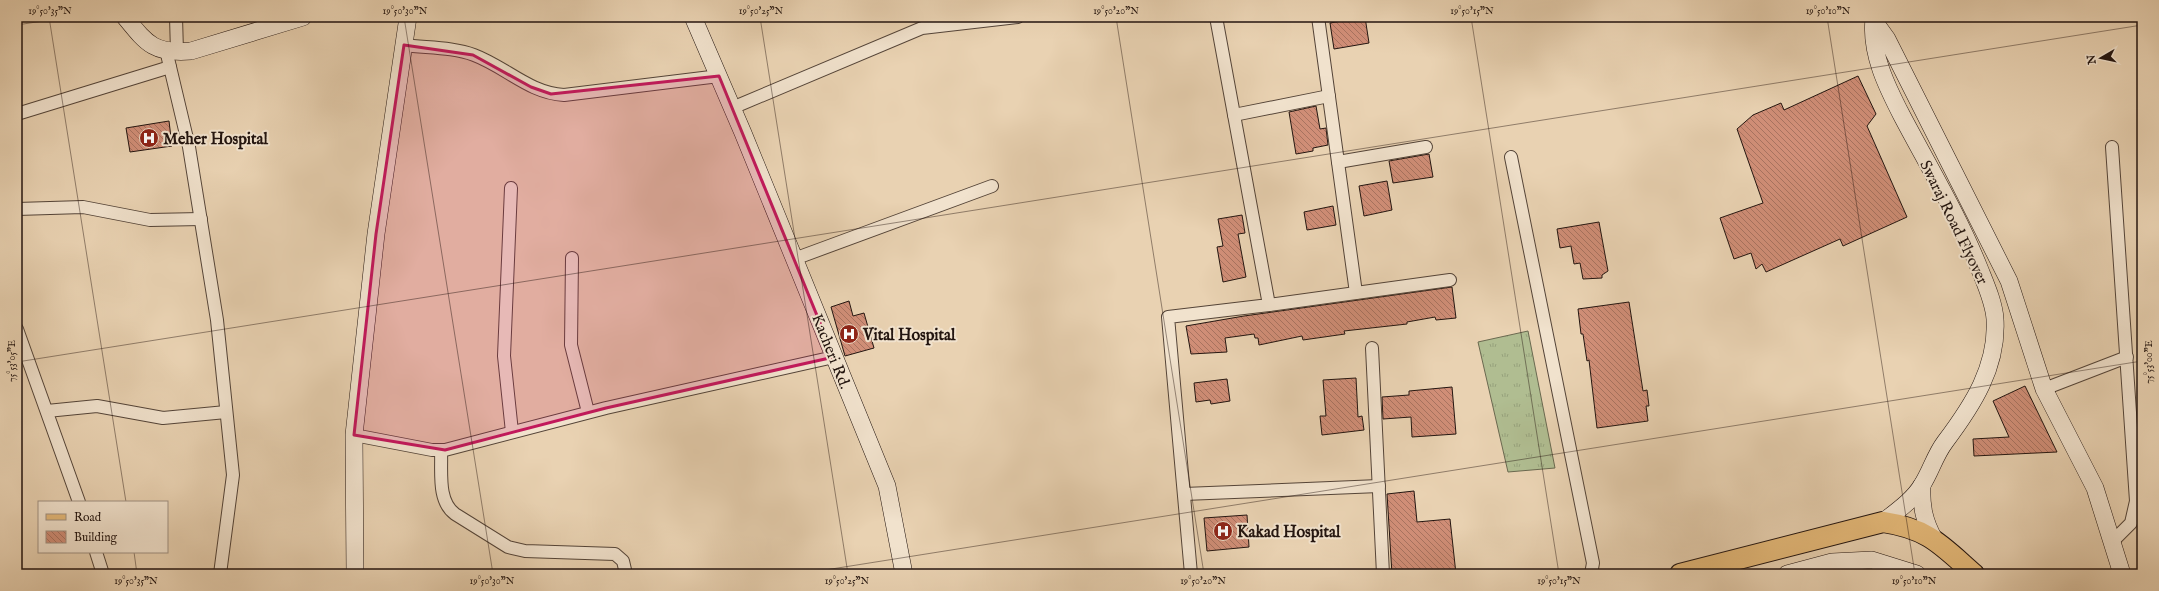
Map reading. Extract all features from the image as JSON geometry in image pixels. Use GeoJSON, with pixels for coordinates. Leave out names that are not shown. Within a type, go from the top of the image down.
{"type":"FeatureCollection","features":[{"type":"Feature","properties":{"kind":"main road"},"geometry":{"type":"LineString","coordinates":[[1680,574],[1883,522],[1918,531],[1934,539],[1974,574]]}},
{"type":"Feature","properties":{"kind":"street"},"geometry":{"type":"LineString","coordinates":[[125,17],[145,41],[171,56]]}},
{"type":"Feature","properties":{"kind":"street"},"geometry":{"type":"LineString","coordinates":[[176,17],[171,56],[189,147],[217,320],[233,475],[220,574]]}},
{"type":"Feature","properties":{"kind":"street"},"geometry":{"type":"LineString","coordinates":[[17,114],[171,56],[303,17]]}},
{"type":"Feature","properties":{"kind":"street"},"geometry":{"type":"LineString","coordinates":[[355,574],[354,435],[376,234],[408,17]]}},
{"type":"Feature","properties":{"kind":"street","name":"Kacheri Rd."},"geometry":{"type":"LineString","coordinates":[[693,17],[743,133],[886,486],[904,574]]}},
{"type":"Feature","properties":{"kind":"street"},"geometry":{"type":"LineString","coordinates":[[732,108],[922,28],[1018,17]]}},
{"type":"Feature","properties":{"kind":"street"},"geometry":{"type":"LineString","coordinates":[[1216,17],[1269,305]]}},
{"type":"Feature","properties":{"kind":"street"},"geometry":{"type":"LineString","coordinates":[[1318,17],[1356,293]]}},
{"type":"Feature","properties":{"kind":"street"},"geometry":{"type":"LineString","coordinates":[[1874,19],[1887,39],[2009,281],[2044,389],[2095,488],[2122,574]]}},
{"type":"Feature","properties":{"kind":"street","name":"Swaraj Road Flyover"},"geometry":{"type":"LineString","coordinates":[[1874,19],[1873,38],[1879,63],[1894,101],[1972,249],[1988,289],[1995,319],[1992,353],[1986,375],[1971,407],[1942,446],[1922,485],[1905,504],[1883,522]]}},
{"type":"Feature","properties":{"kind":"street"},"geometry":{"type":"LineString","coordinates":[[404,45],[473,55],[531,87],[551,94],[564,95],[719,76]]}},
{"type":"Feature","properties":{"kind":"street"},"geometry":{"type":"LineString","coordinates":[[1234,115],[1329,96]]}},
{"type":"Feature","properties":{"kind":"street"},"geometry":{"type":"LineString","coordinates":[[1338,162],[1426,147]]}},
{"type":"Feature","properties":{"kind":"street"},"geometry":{"type":"LineString","coordinates":[[2112,148],[2136,501],[2131,523],[2113,542]]}},
{"type":"Feature","properties":{"kind":"street"},"geometry":{"type":"LineString","coordinates":[[1511,157],[1593,563],[1591,574]]}},
{"type":"Feature","properties":{"kind":"street"},"geometry":{"type":"LineString","coordinates":[[794,259],[992,186]]}},
{"type":"Feature","properties":{"kind":"street"},"geometry":{"type":"LineString","coordinates":[[511,188],[504,356],[512,432]]}},
{"type":"Feature","properties":{"kind":"street"},"geometry":{"type":"LineString","coordinates":[[17,209],[83,208],[150,220],[201,219]]}},
{"type":"Feature","properties":{"kind":"street"},"geometry":{"type":"LineString","coordinates":[[572,258],[571,345],[588,412]]}},
{"type":"Feature","properties":{"kind":"street"},"geometry":{"type":"LineString","coordinates":[[1191,574],[1168,317],[1269,305],[1450,280]]}},
{"type":"Feature","properties":{"kind":"street"},"geometry":{"type":"LineString","coordinates":[[17,329],[22,360],[47,411],[79,501]]}},
{"type":"Feature","properties":{"kind":"street"},"geometry":{"type":"LineString","coordinates":[[1372,348],[1383,574]]}},
{"type":"Feature","properties":{"kind":"street"},"geometry":{"type":"LineString","coordinates":[[354,435],[441,451],[588,412],[834,357]]}},
{"type":"Feature","properties":{"kind":"street"},"geometry":{"type":"LineString","coordinates":[[2044,389],[2127,357]]}},
{"type":"Feature","properties":{"kind":"street"},"geometry":{"type":"LineString","coordinates":[[47,411],[97,406],[164,418],[226,412]]}},
{"type":"Feature","properties":{"kind":"street"},"geometry":{"type":"LineString","coordinates":[[441,451],[444,500],[448,508],[455,514],[513,549],[525,551],[615,554],[623,561],[626,574]]}},
{"type":"Feature","properties":{"kind":"street","name":"Swaraj Road Flyover"},"geometry":{"type":"LineString","coordinates":[[1922,485],[1923,513],[1927,526],[1934,539]]}},
{"type":"Feature","properties":{"kind":"street"},"geometry":{"type":"LineString","coordinates":[[1184,494],[1379,486]]}},
{"type":"Feature","properties":{"kind":"street"},"geometry":{"type":"LineString","coordinates":[[96,553],[103,574]]}},
{"type":"Feature","properties":{"kind":"street"},"geometry":{"type":"LineString","coordinates":[[1787,574],[1832,562],[1872,560],[1917,574]]}},
{"type":"Feature","properties":{"kind":"highlighted area"},"geometry":{"type":"Polygon","coordinates":[[[404,45],[473,55],[531,87],[551,94],[719,76],[834,357],[606,408],[445,450],[354,435],[376,234],[404,45]]]}},
{"type":"Feature","properties":{"kind":"green space"},"geometry":{"type":"Polygon","coordinates":[[[1528,331],[1555,468],[1508,472],[1478,342],[1528,331]]]}},
{"type":"Feature","properties":{"kind":"building"},"geometry":{"type":"Polygon","coordinates":[[[1365,17],[1369,43],[1334,49],[1330,23],[1365,17]]]}},
{"type":"Feature","properties":{"kind":"building"},"geometry":{"type":"Polygon","coordinates":[[[1858,76],[1876,114],[1867,126],[1907,217],[1843,246],[1840,239],[1766,272],[1762,264],[1756,269],[1751,253],[1734,259],[1720,218],[1763,203],[1737,129],[1753,115],[1781,103],[1784,110],[1858,76]]]}},
{"type":"Feature","properties":{"kind":"building"},"geometry":{"type":"Polygon","coordinates":[[[1316,106],[1320,129],[1326,128],[1328,145],[1313,148],[1313,151],[1296,154],[1289,112],[1316,106]]]}},
{"type":"Feature","properties":{"kind":"building"},"geometry":{"type":"Polygon","coordinates":[[[169,121],[172,146],[130,152],[126,128],[169,121]]]}},
{"type":"Feature","properties":{"kind":"building"},"geometry":{"type":"Polygon","coordinates":[[[1429,154],[1433,177],[1393,183],[1389,161],[1429,154]]]}},
{"type":"Feature","properties":{"kind":"building"},"geometry":{"type":"Polygon","coordinates":[[[1387,181],[1392,210],[1364,216],[1359,186],[1387,181]]]}},
{"type":"Feature","properties":{"kind":"building"},"geometry":{"type":"Polygon","coordinates":[[[1333,206],[1336,225],[1307,230],[1304,212],[1333,206]]]}},
{"type":"Feature","properties":{"kind":"building"},"geometry":{"type":"Polygon","coordinates":[[[1242,215],[1245,233],[1238,234],[1246,277],[1223,282],[1217,247],[1223,246],[1218,219],[1242,215]]]}},
{"type":"Feature","properties":{"kind":"building"},"geometry":{"type":"Polygon","coordinates":[[[1599,222],[1608,271],[1602,275],[1602,278],[1583,279],[1580,263],[1574,264],[1571,246],[1560,248],[1557,229],[1599,222]]]}},
{"type":"Feature","properties":{"kind":"building"},"geometry":{"type":"Polygon","coordinates":[[[1452,287],[1456,318],[1436,320],[1435,317],[1407,322],[1407,324],[1344,331],[1345,334],[1303,340],[1302,336],[1259,345],[1258,338],[1255,338],[1254,334],[1225,338],[1227,352],[1191,354],[1186,326],[1244,316],[1452,287]]]}},
{"type":"Feature","properties":{"kind":"building"},"geometry":{"type":"Polygon","coordinates":[[[849,301],[853,316],[864,313],[874,348],[845,356],[831,307],[849,301]]]}},
{"type":"Feature","properties":{"kind":"building"},"geometry":{"type":"Polygon","coordinates":[[[1629,302],[1643,391],[1647,390],[1649,406],[1646,406],[1648,421],[1597,428],[1589,360],[1587,361],[1583,334],[1581,334],[1578,309],[1629,302]]]}},
{"type":"Feature","properties":{"kind":"building"},"geometry":{"type":"Polygon","coordinates":[[[1356,378],[1358,417],[1362,416],[1364,430],[1322,435],[1320,416],[1326,416],[1323,380],[1356,378]]]}},
{"type":"Feature","properties":{"kind":"building"},"geometry":{"type":"Polygon","coordinates":[[[1227,379],[1230,401],[1211,404],[1210,400],[1196,402],[1194,383],[1227,379]]]}},
{"type":"Feature","properties":{"kind":"building"},"geometry":{"type":"Polygon","coordinates":[[[2025,386],[2057,452],[1974,456],[1973,439],[2009,437],[1993,401],[2025,386]]]}},
{"type":"Feature","properties":{"kind":"building"},"geometry":{"type":"Polygon","coordinates":[[[1452,387],[1456,434],[1412,437],[1411,417],[1383,419],[1382,397],[1409,395],[1409,391],[1452,387]]]}},
{"type":"Feature","properties":{"kind":"building"},"geometry":{"type":"Polygon","coordinates":[[[1414,491],[1417,522],[1450,519],[1456,574],[1392,574],[1387,494],[1414,491]]]}},
{"type":"Feature","properties":{"kind":"building"},"geometry":{"type":"Polygon","coordinates":[[[1247,515],[1249,547],[1207,551],[1204,518],[1247,515]]]}},
{"type":"Feature","properties":{"kind":"place","name":"Meher Hospital"},"geometry":{"type":"Point","coordinates":[149,138]}},
{"type":"Feature","properties":{"kind":"place","name":"Vital Hospital"},"geometry":{"type":"Point","coordinates":[849,334]}},
{"type":"Feature","properties":{"kind":"place","name":"Kakad Hospital"},"geometry":{"type":"Point","coordinates":[1223,531]}}]}
